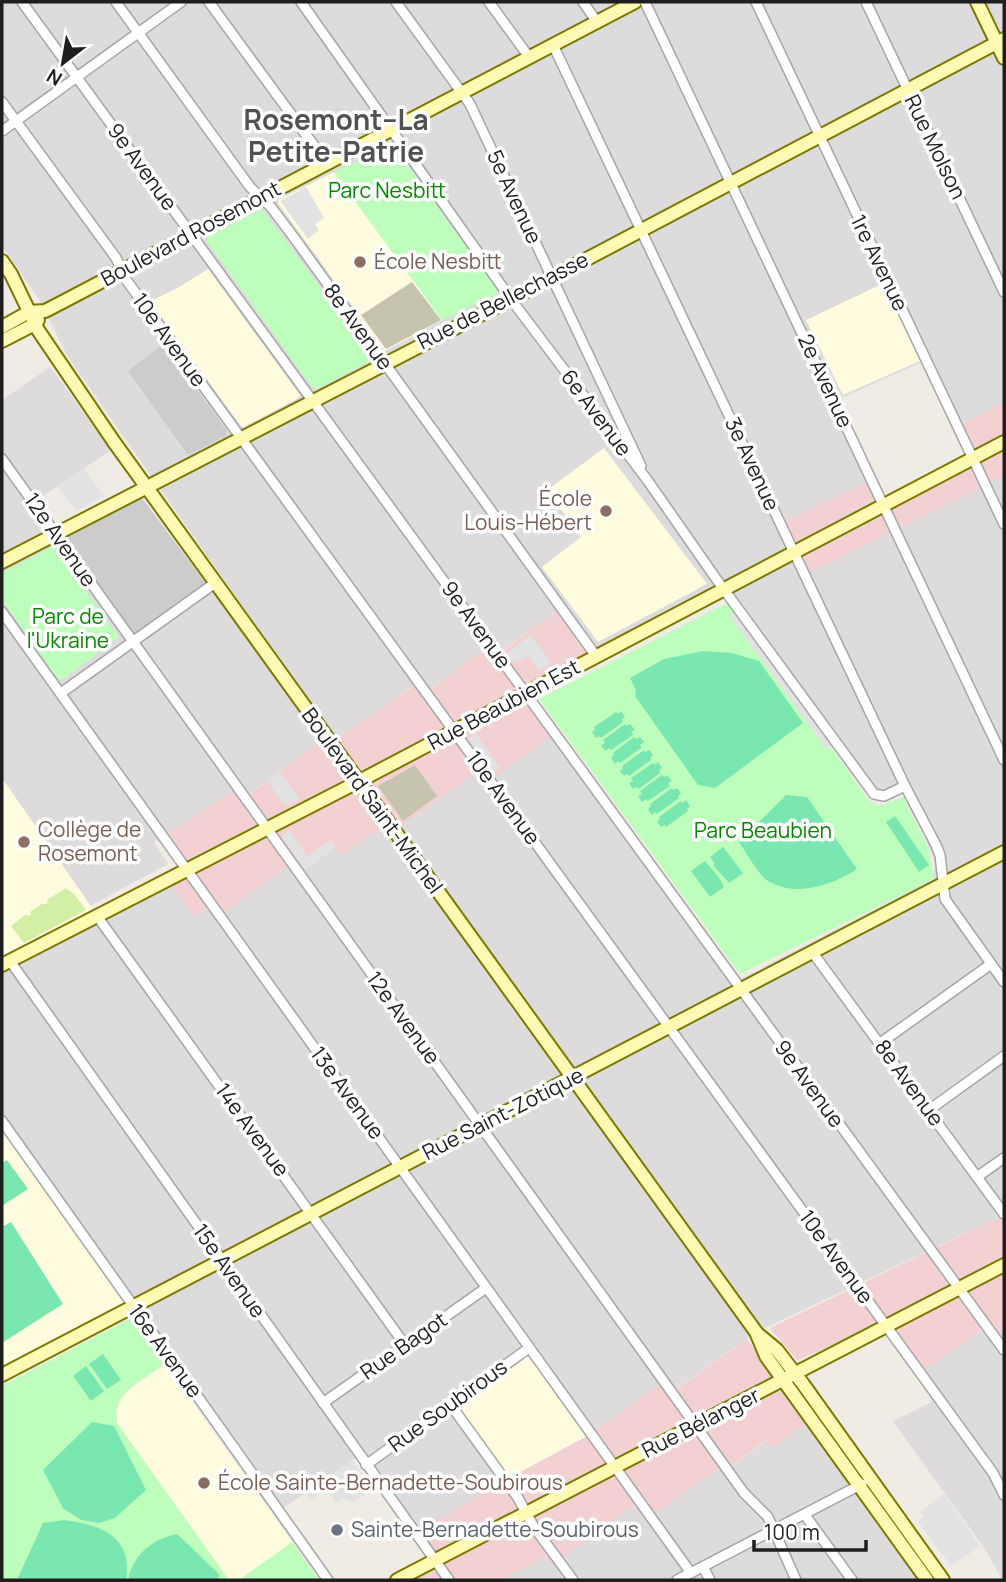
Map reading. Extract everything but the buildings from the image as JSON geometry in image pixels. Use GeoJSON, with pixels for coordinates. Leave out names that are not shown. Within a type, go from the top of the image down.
{"type":"FeatureCollection","features":[{"type":"Feature","properties":{"kind":"street","name":"9e Avenue"},"geometry":{"type":"LineString","coordinates":[[22,2],[1004,1350]]}},
{"type":"Feature","properties":{"kind":"street","name":"8e Avenue"},"geometry":{"type":"LineString","coordinates":[[116,2],[250,187],[271,207],[596,656]]}},
{"type":"Feature","properties":{"kind":"street"},"geometry":{"type":"LineString","coordinates":[[2,131],[181,2]]}},
{"type":"Feature","properties":{"kind":"street"},"geometry":{"type":"LineString","coordinates":[[209,2],[326,162]]}},
{"type":"Feature","properties":{"kind":"street","name":"6e Avenue"},"geometry":{"type":"LineString","coordinates":[[302,2],[511,299],[648,481],[874,794],[884,796],[905,786]]}},
{"type":"Feature","properties":{"kind":"street","name":"5e Avenue"},"geometry":{"type":"LineString","coordinates":[[396,2],[470,104],[648,481]]}},
{"type":"Feature","properties":{"kind":"street"},"geometry":{"type":"LineString","coordinates":[[489,2],[529,57]]}},
{"type":"Feature","properties":{"kind":"street"},"geometry":{"type":"LineString","coordinates":[[583,2],[597,22]]}},
{"type":"Feature","properties":{"kind":"street","name":"Boulevard Rosemont"},"geometry":{"type":"LineString","coordinates":[[2,341],[45,311],[635,2]]}},
{"type":"Feature","properties":{"kind":"street","name":"2e Avenue"},"geometry":{"type":"LineString","coordinates":[[645,2],[1004,760]]}},
{"type":"Feature","properties":{"kind":"street","name":"1re Avenue"},"geometry":{"type":"LineString","coordinates":[[755,2],[1004,524]]}},
{"type":"Feature","properties":{"kind":"street","name":"Rue Molson"},"geometry":{"type":"LineString","coordinates":[[866,2],[1004,292]]}},
{"type":"Feature","properties":{"kind":"street"},"geometry":{"type":"LineString","coordinates":[[977,2],[1000,41],[1004,58]]}},
{"type":"Feature","properties":{"kind":"street","name":"Rue de Bellechasse"},"geometry":{"type":"LineString","coordinates":[[2,562],[511,299],[1000,41]]}},
{"type":"Feature","properties":{"kind":"street","name":"3e Avenue"},"geometry":{"type":"LineString","coordinates":[[553,45],[905,786],[936,845],[940,855],[943,886]]}},
{"type":"Feature","properties":{"kind":"street","name":"10e Avenue"},"geometry":{"type":"LineString","coordinates":[[2,102],[116,258],[127,281],[993,1473],[1004,1495]]}},
{"type":"Feature","properties":{"kind":"street","name":"Boulevard Saint-Michel"},"geometry":{"type":"LineString","coordinates":[[2,261],[56,359],[756,1332],[766,1356],[789,1377],[864,1483],[927,1580]]}},
{"type":"Feature","properties":{"kind":"street","name":"Boulevard Rosemont"},"geometry":{"type":"LineString","coordinates":[[2,327],[32,318]]}},
{"type":"Feature","properties":{"kind":"street","name":"Rue Beaubien Est"},"geometry":{"type":"LineString","coordinates":[[6,963],[358,782],[1004,442]]}},
{"type":"Feature","properties":{"kind":"street","name":"12e Avenue"},"geometry":{"type":"LineString","coordinates":[[2,459],[695,1424],[748,1497],[768,1517],[796,1580]]}},
{"type":"Feature","properties":{"kind":"street"},"geometry":{"type":"LineString","coordinates":[[61,693],[215,583]]}},
{"type":"Feature","properties":{"kind":"street","name":"13e Avenue"},"geometry":{"type":"LineString","coordinates":[[2,612],[691,1573]]}},
{"type":"Feature","properties":{"kind":"street","name":"Rue Saint-Zotique"},"geometry":{"type":"LineString","coordinates":[[2,1375],[1004,852]]}},
{"type":"Feature","properties":{"kind":"street"},"geometry":{"type":"LineString","coordinates":[[943,886],[945,899],[1004,982]]}},
{"type":"Feature","properties":{"kind":"street","name":"14e Avenue"},"geometry":{"type":"LineString","coordinates":[[97,916],[405,1345]]}},
{"type":"Feature","properties":{"kind":"street","name":"8e Avenue"},"geometry":{"type":"LineString","coordinates":[[813,953],[1004,1214]]}},
{"type":"Feature","properties":{"kind":"street","name":"15e Avenue"},"geometry":{"type":"LineString","coordinates":[[6,963],[449,1580]]}},
{"type":"Feature","properties":{"kind":"street"},"geometry":{"type":"LineString","coordinates":[[879,1044],[991,964]]}},
{"type":"Feature","properties":{"kind":"street"},"geometry":{"type":"LineString","coordinates":[[929,1110],[1004,1056]]}},
{"type":"Feature","properties":{"kind":"street","name":"16e Avenue"},"geometry":{"type":"LineString","coordinates":[[2,1121],[328,1580]]}},
{"type":"Feature","properties":{"kind":"street"},"geometry":{"type":"LineString","coordinates":[[977,1177],[1004,1158]]}},
{"type":"Feature","properties":{"kind":"street","name":"Rue Bélanger"},"geometry":{"type":"LineString","coordinates":[[397,1580],[1004,1265]]}},
{"type":"Feature","properties":{"kind":"street","name":"Rue Bagot"},"geometry":{"type":"LineString","coordinates":[[323,1403],[486,1288]]}},
{"type":"Feature","properties":{"kind":"street","name":"Rue Soubirous"},"geometry":{"type":"LineString","coordinates":[[366,1465],[529,1348]]}},
{"type":"Feature","properties":{"kind":"street"},"geometry":{"type":"LineString","coordinates":[[450,1404],[573,1580]]}},
{"type":"Feature","properties":{"kind":"street"},"geometry":{"type":"LineString","coordinates":[[677,1580],[864,1483]]}},
{"type":"Feature","properties":{"kind":"street","name":"Boulevard Saint-Michel"},"geometry":{"type":"LineString","coordinates":[[864,1483],[943,1580]]}},
{"type":"Feature","properties":{"kind":"street"},"geometry":{"type":"LineString","coordinates":[[805,1514],[849,1579]]}},
{"type":"Feature","properties":{"kind":"street"},"geometry":{"type":"LineString","coordinates":[[703,1567],[710,1580]]}},
{"type":"Feature","properties":{"kind":"shaded area"},"geometry":{"type":"Polygon","coordinates":[[[2,2],[1004,2],[1004,402],[957,426],[926,360],[835,401],[871,480],[807,573],[1004,476],[1004,1215],[756,1332],[672,1392],[664,1382],[591,1434],[415,1534],[359,1455],[279,1511],[133,1306],[2,1374],[2,965],[168,880],[212,904],[220,915],[292,863],[300,874],[336,847],[342,854],[388,822],[482,768],[555,733],[741,979],[933,879],[935,862],[905,786],[878,796],[724,589],[596,655],[561,608],[497,654],[490,645],[426,692],[418,682],[336,740],[68,357],[39,299],[2,246],[2,2]]]}},
{"type":"Feature","properties":{"kind":"shaded area","name":"École Nesbitt"},"geometry":{"type":"Polygon","coordinates":[[[334,172],[442,320],[385,351],[278,203],[278,200],[334,172]]]}},
{"type":"Feature","properties":{"kind":"shaded area"},"geometry":{"type":"Polygon","coordinates":[[[306,187],[324,218],[315,224],[319,230],[308,239],[280,201],[306,187]]]}},
{"type":"Feature","properties":{"kind":"shaded area"},"geometry":{"type":"Polygon","coordinates":[[[208,269],[300,395],[244,427],[150,301],[208,269]]]}},
{"type":"Feature","properties":{"kind":"shaded area"},"geometry":{"type":"Polygon","coordinates":[[[412,282],[441,320],[386,349],[361,315],[412,282]]]}},
{"type":"Feature","properties":{"kind":"shaded area"},"geometry":{"type":"Polygon","coordinates":[[[884,283],[922,360],[843,395],[806,320],[884,283]]]}},
{"type":"Feature","properties":{"kind":"shaded area"},"geometry":{"type":"Polygon","coordinates":[[[163,344],[227,431],[226,436],[188,455],[128,371],[163,344]]]}},
{"type":"Feature","properties":{"kind":"shaded area"},"geometry":{"type":"Polygon","coordinates":[[[50,367],[111,450],[33,503],[133,639],[207,585],[323,738],[246,796],[154,842],[168,864],[90,906],[2,778],[2,400],[50,367]]]}},
{"type":"Feature","properties":{"kind":"shaded area"},"geometry":{"type":"Polygon","coordinates":[[[1004,402],[1004,476],[807,574],[781,523],[871,480],[883,505],[972,459],[957,426],[1004,402]]]}},
{"type":"Feature","properties":{"kind":"shaded area"},"geometry":{"type":"Polygon","coordinates":[[[604,448],[707,584],[598,642],[542,567],[581,537],[547,490],[604,448]]]}},
{"type":"Feature","properties":{"kind":"shaded area"},"geometry":{"type":"Polygon","coordinates":[[[84,469],[104,496],[76,511],[58,487],[84,469]]]}},
{"type":"Feature","properties":{"kind":"shaded area"},"geometry":{"type":"Polygon","coordinates":[[[142,498],[207,585],[133,640],[63,539],[142,498]]]}},
{"type":"Feature","properties":{"kind":"shaded area"},"geometry":{"type":"Polygon","coordinates":[[[561,608],[596,656],[527,693],[555,733],[491,780],[482,768],[394,831],[387,823],[342,855],[336,847],[300,874],[292,863],[220,915],[211,904],[194,917],[168,880],[187,870],[164,836],[239,787],[247,796],[323,738],[336,740],[419,682],[427,692],[490,645],[498,654],[561,608]]]}},
{"type":"Feature","properties":{"kind":"shaded area"},"geometry":{"type":"Polygon","coordinates":[[[739,610],[837,743],[827,750],[730,617],[739,610]]]}},
{"type":"Feature","properties":{"kind":"shaded area"},"geometry":{"type":"Polygon","coordinates":[[[531,635],[551,663],[539,671],[528,656],[515,663],[507,653],[531,635]]]}},
{"type":"Feature","properties":{"kind":"shaded area"},"geometry":{"type":"Polygon","coordinates":[[[476,734],[500,768],[493,773],[468,739],[476,734]]]}},
{"type":"Feature","properties":{"kind":"shaded area"},"geometry":{"type":"Polygon","coordinates":[[[415,765],[437,796],[403,821],[378,786],[415,765]]]}},
{"type":"Feature","properties":{"kind":"shaded area"},"geometry":{"type":"Polygon","coordinates":[[[280,772],[300,799],[285,806],[267,781],[280,772]]]}},
{"type":"Feature","properties":{"kind":"shaded area","name":"Collège de Rosemont"},"geometry":{"type":"Polygon","coordinates":[[[2,778],[95,912],[2,965],[2,778]]]}},
{"type":"Feature","properties":{"kind":"shaded area"},"geometry":{"type":"Polygon","coordinates":[[[289,830],[307,856],[331,840],[336,847],[305,870],[282,837],[283,833],[289,830]]]}},
{"type":"Feature","properties":{"kind":"shaded area"},"geometry":{"type":"Polygon","coordinates":[[[2,1121],[133,1306],[2,1375],[2,1121]]]}},
{"type":"Feature","properties":{"kind":"shaded area"},"geometry":{"type":"Polygon","coordinates":[[[1004,1215],[1004,1327],[993,1336],[986,1326],[921,1373],[886,1325],[797,1360],[770,1328],[1004,1215]]]}},
{"type":"Feature","properties":{"kind":"shaded area"},"geometry":{"type":"Polygon","coordinates":[[[987,1326],[993,1335],[1004,1327],[1004,1580],[893,1421],[932,1402],[921,1373],[987,1326]]]}},
{"type":"Feature","properties":{"kind":"shaded area"},"geometry":{"type":"Polygon","coordinates":[[[747,1339],[805,1424],[772,1449],[766,1440],[733,1465],[719,1468],[645,1520],[634,1505],[552,1566],[545,1557],[503,1580],[397,1580],[435,1560],[415,1534],[505,1480],[591,1434],[664,1381],[673,1392],[747,1339]]]}},
{"type":"Feature","properties":{"kind":"shaded area"},"geometry":{"type":"Polygon","coordinates":[[[529,1348],[591,1434],[505,1480],[450,1404],[529,1348]]]}},
{"type":"Feature","properties":{"kind":"shaded area","name":"École Sainte-Bernadette-Soubirous"},"geometry":{"type":"Polygon","coordinates":[[[165,1364],[292,1542],[239,1580],[229,1580],[117,1423],[116,1407],[122,1395],[165,1364]]]}},
{"type":"Feature","properties":{"kind":"shaded area"},"geometry":{"type":"Polygon","coordinates":[[[805,1424],[917,1580],[503,1580],[546,1557],[552,1565],[634,1505],[645,1520],[719,1468],[734,1465],[767,1440],[773,1448],[805,1424]]]}},
{"type":"Feature","properties":{"kind":"shaded area"},"geometry":{"type":"Polygon","coordinates":[[[352,1459],[373,1489],[353,1502],[342,1499],[336,1503],[326,1489],[310,1500],[305,1493],[352,1459]]]}},
{"type":"Feature","properties":{"kind":"shaded area"},"geometry":{"type":"Polygon","coordinates":[[[944,1494],[980,1546],[951,1566],[918,1522],[924,1517],[920,1512],[944,1494]]]}},
{"type":"Feature","properties":{"kind":"green space","name":"Parc Nesbitt"},"geometry":{"type":"Polygon","coordinates":[[[394,146],[497,290],[497,294],[442,320],[334,172],[394,146]]]}},
{"type":"Feature","properties":{"kind":"green space"},"geometry":{"type":"Polygon","coordinates":[[[262,209],[372,357],[370,361],[317,389],[312,387],[207,242],[208,237],[262,209]]]}},
{"type":"Feature","properties":{"kind":"green space","name":"Parc de l'Ukraine"},"geometry":{"type":"Polygon","coordinates":[[[53,546],[119,637],[62,680],[58,679],[2,600],[2,573],[53,546]]]}},
{"type":"Feature","properties":{"kind":"green space","name":"Parc Beaubien"},"geometry":{"type":"Polygon","coordinates":[[[727,603],[735,614],[731,617],[828,749],[831,747],[868,800],[879,806],[903,797],[928,847],[934,879],[740,974],[539,699],[727,603]]]}},
{"type":"Feature","properties":{"kind":"green space"},"geometry":{"type":"Polygon","coordinates":[[[703,651],[732,653],[759,661],[803,723],[715,788],[698,785],[635,696],[636,690],[630,678],[664,659],[703,651]]]}},
{"type":"Feature","properties":{"kind":"green space"},"geometry":{"type":"Polygon","coordinates":[[[621,711],[625,717],[623,722],[601,738],[596,738],[592,732],[594,727],[621,711]]]}},
{"type":"Feature","properties":{"kind":"green space"},"geometry":{"type":"Polygon","coordinates":[[[625,724],[630,724],[635,730],[631,732],[633,735],[611,750],[609,748],[605,751],[601,745],[605,743],[603,740],[625,724]]]}},
{"type":"Feature","properties":{"kind":"green space"},"geometry":{"type":"Polygon","coordinates":[[[634,737],[640,737],[644,742],[640,745],[642,747],[615,764],[611,758],[613,753],[634,737]]]}},
{"type":"Feature","properties":{"kind":"green space"},"geometry":{"type":"Polygon","coordinates":[[[644,750],[649,750],[653,755],[651,760],[629,776],[624,776],[620,771],[622,766],[644,750]]]}},
{"type":"Feature","properties":{"kind":"green space"},"geometry":{"type":"Polygon","coordinates":[[[658,762],[662,768],[660,773],[639,789],[633,789],[629,783],[633,781],[631,778],[658,762]]]}},
{"type":"Feature","properties":{"kind":"green space"},"geometry":{"type":"Polygon","coordinates":[[[662,775],[667,775],[672,781],[668,783],[670,786],[648,801],[646,799],[642,802],[638,796],[642,794],[640,791],[662,775]]]}},
{"type":"Feature","properties":{"kind":"green space"},"geometry":{"type":"Polygon","coordinates":[[[672,788],[677,788],[681,793],[679,798],[652,815],[648,809],[650,804],[672,788]]]}},
{"type":"Feature","properties":{"kind":"green space"},"geometry":{"type":"Polygon","coordinates":[[[786,795],[807,797],[857,869],[826,884],[802,889],[779,886],[764,878],[739,842],[786,795]]]}},
{"type":"Feature","properties":{"kind":"green space"},"geometry":{"type":"Polygon","coordinates":[[[686,800],[690,806],[688,811],[666,827],[661,827],[657,822],[659,817],[686,800]]]}},
{"type":"Feature","properties":{"kind":"green space"},"geometry":{"type":"Polygon","coordinates":[[[895,816],[929,865],[919,872],[886,822],[895,816]]]}},
{"type":"Feature","properties":{"kind":"green space"},"geometry":{"type":"Polygon","coordinates":[[[723,847],[743,873],[729,883],[713,865],[715,864],[710,857],[723,847]]]}},
{"type":"Feature","properties":{"kind":"green space"},"geometry":{"type":"Polygon","coordinates":[[[705,861],[724,887],[710,897],[691,871],[705,861]]]}},
{"type":"Feature","properties":{"kind":"green space"},"geometry":{"type":"Polygon","coordinates":[[[66,888],[86,910],[24,943],[11,926],[25,915],[30,916],[31,911],[47,904],[48,899],[66,888]]]}},
{"type":"Feature","properties":{"kind":"green space"},"geometry":{"type":"Polygon","coordinates":[[[7,1160],[28,1189],[2,1206],[2,1163],[7,1160]]]}},
{"type":"Feature","properties":{"kind":"green space"},"geometry":{"type":"Polygon","coordinates":[[[11,1222],[63,1304],[2,1343],[2,1227],[11,1222]]]}},
{"type":"Feature","properties":{"kind":"green space"},"geometry":{"type":"Polygon","coordinates":[[[128,1320],[134,1321],[165,1364],[139,1381],[124,1395],[116,1412],[117,1423],[229,1580],[2,1580],[2,1386],[128,1320]]]}},
{"type":"Feature","properties":{"kind":"green space"},"geometry":{"type":"Polygon","coordinates":[[[103,1354],[121,1380],[107,1389],[89,1364],[103,1354]]]}},
{"type":"Feature","properties":{"kind":"green space"},"geometry":{"type":"Polygon","coordinates":[[[86,1366],[104,1391],[91,1401],[73,1376],[86,1366]]]}},
{"type":"Feature","properties":{"kind":"green space"},"geometry":{"type":"Polygon","coordinates":[[[92,1422],[114,1426],[146,1490],[115,1518],[99,1523],[81,1520],[63,1508],[43,1470],[92,1422]]]}},
{"type":"Feature","properties":{"kind":"green space"},"geometry":{"type":"Polygon","coordinates":[[[64,1520],[90,1525],[112,1535],[124,1553],[127,1565],[126,1580],[17,1580],[43,1523],[64,1520]]]}},
{"type":"Feature","properties":{"kind":"green space"},"geometry":{"type":"Polygon","coordinates":[[[177,1534],[219,1574],[218,1580],[128,1580],[134,1563],[145,1550],[168,1536],[177,1534]]]}},
{"type":"Feature","properties":{"kind":"green space"},"geometry":{"type":"Polygon","coordinates":[[[292,1542],[319,1580],[239,1580],[242,1578],[292,1542]]]}},
{"type":"Feature","properties":{"kind":"place","name":"École Nesbitt"},"geometry":{"type":"Point","coordinates":[360,262]}},
{"type":"Feature","properties":{"kind":"place","name":"École Louis-Hébert"},"geometry":{"type":"Point","coordinates":[606,511]}},
{"type":"Feature","properties":{"kind":"place","name":"Collège de Rosemont"},"geometry":{"type":"Point","coordinates":[24,842]}},
{"type":"Feature","properties":{"kind":"place","name":"École Sainte-Bernadette-Soubirous"},"geometry":{"type":"Point","coordinates":[204,1483]}},
{"type":"Feature","properties":{"kind":"place","name":"Sainte-Bernadette-Soubirous"},"geometry":{"type":"Point","coordinates":[337,1530]}},
{"type":"Feature","properties":{"kind":"district","name":"Rosemont–La Petite-Patrie"},"geometry":{"type":"Point","coordinates":[336,136]}}]}
